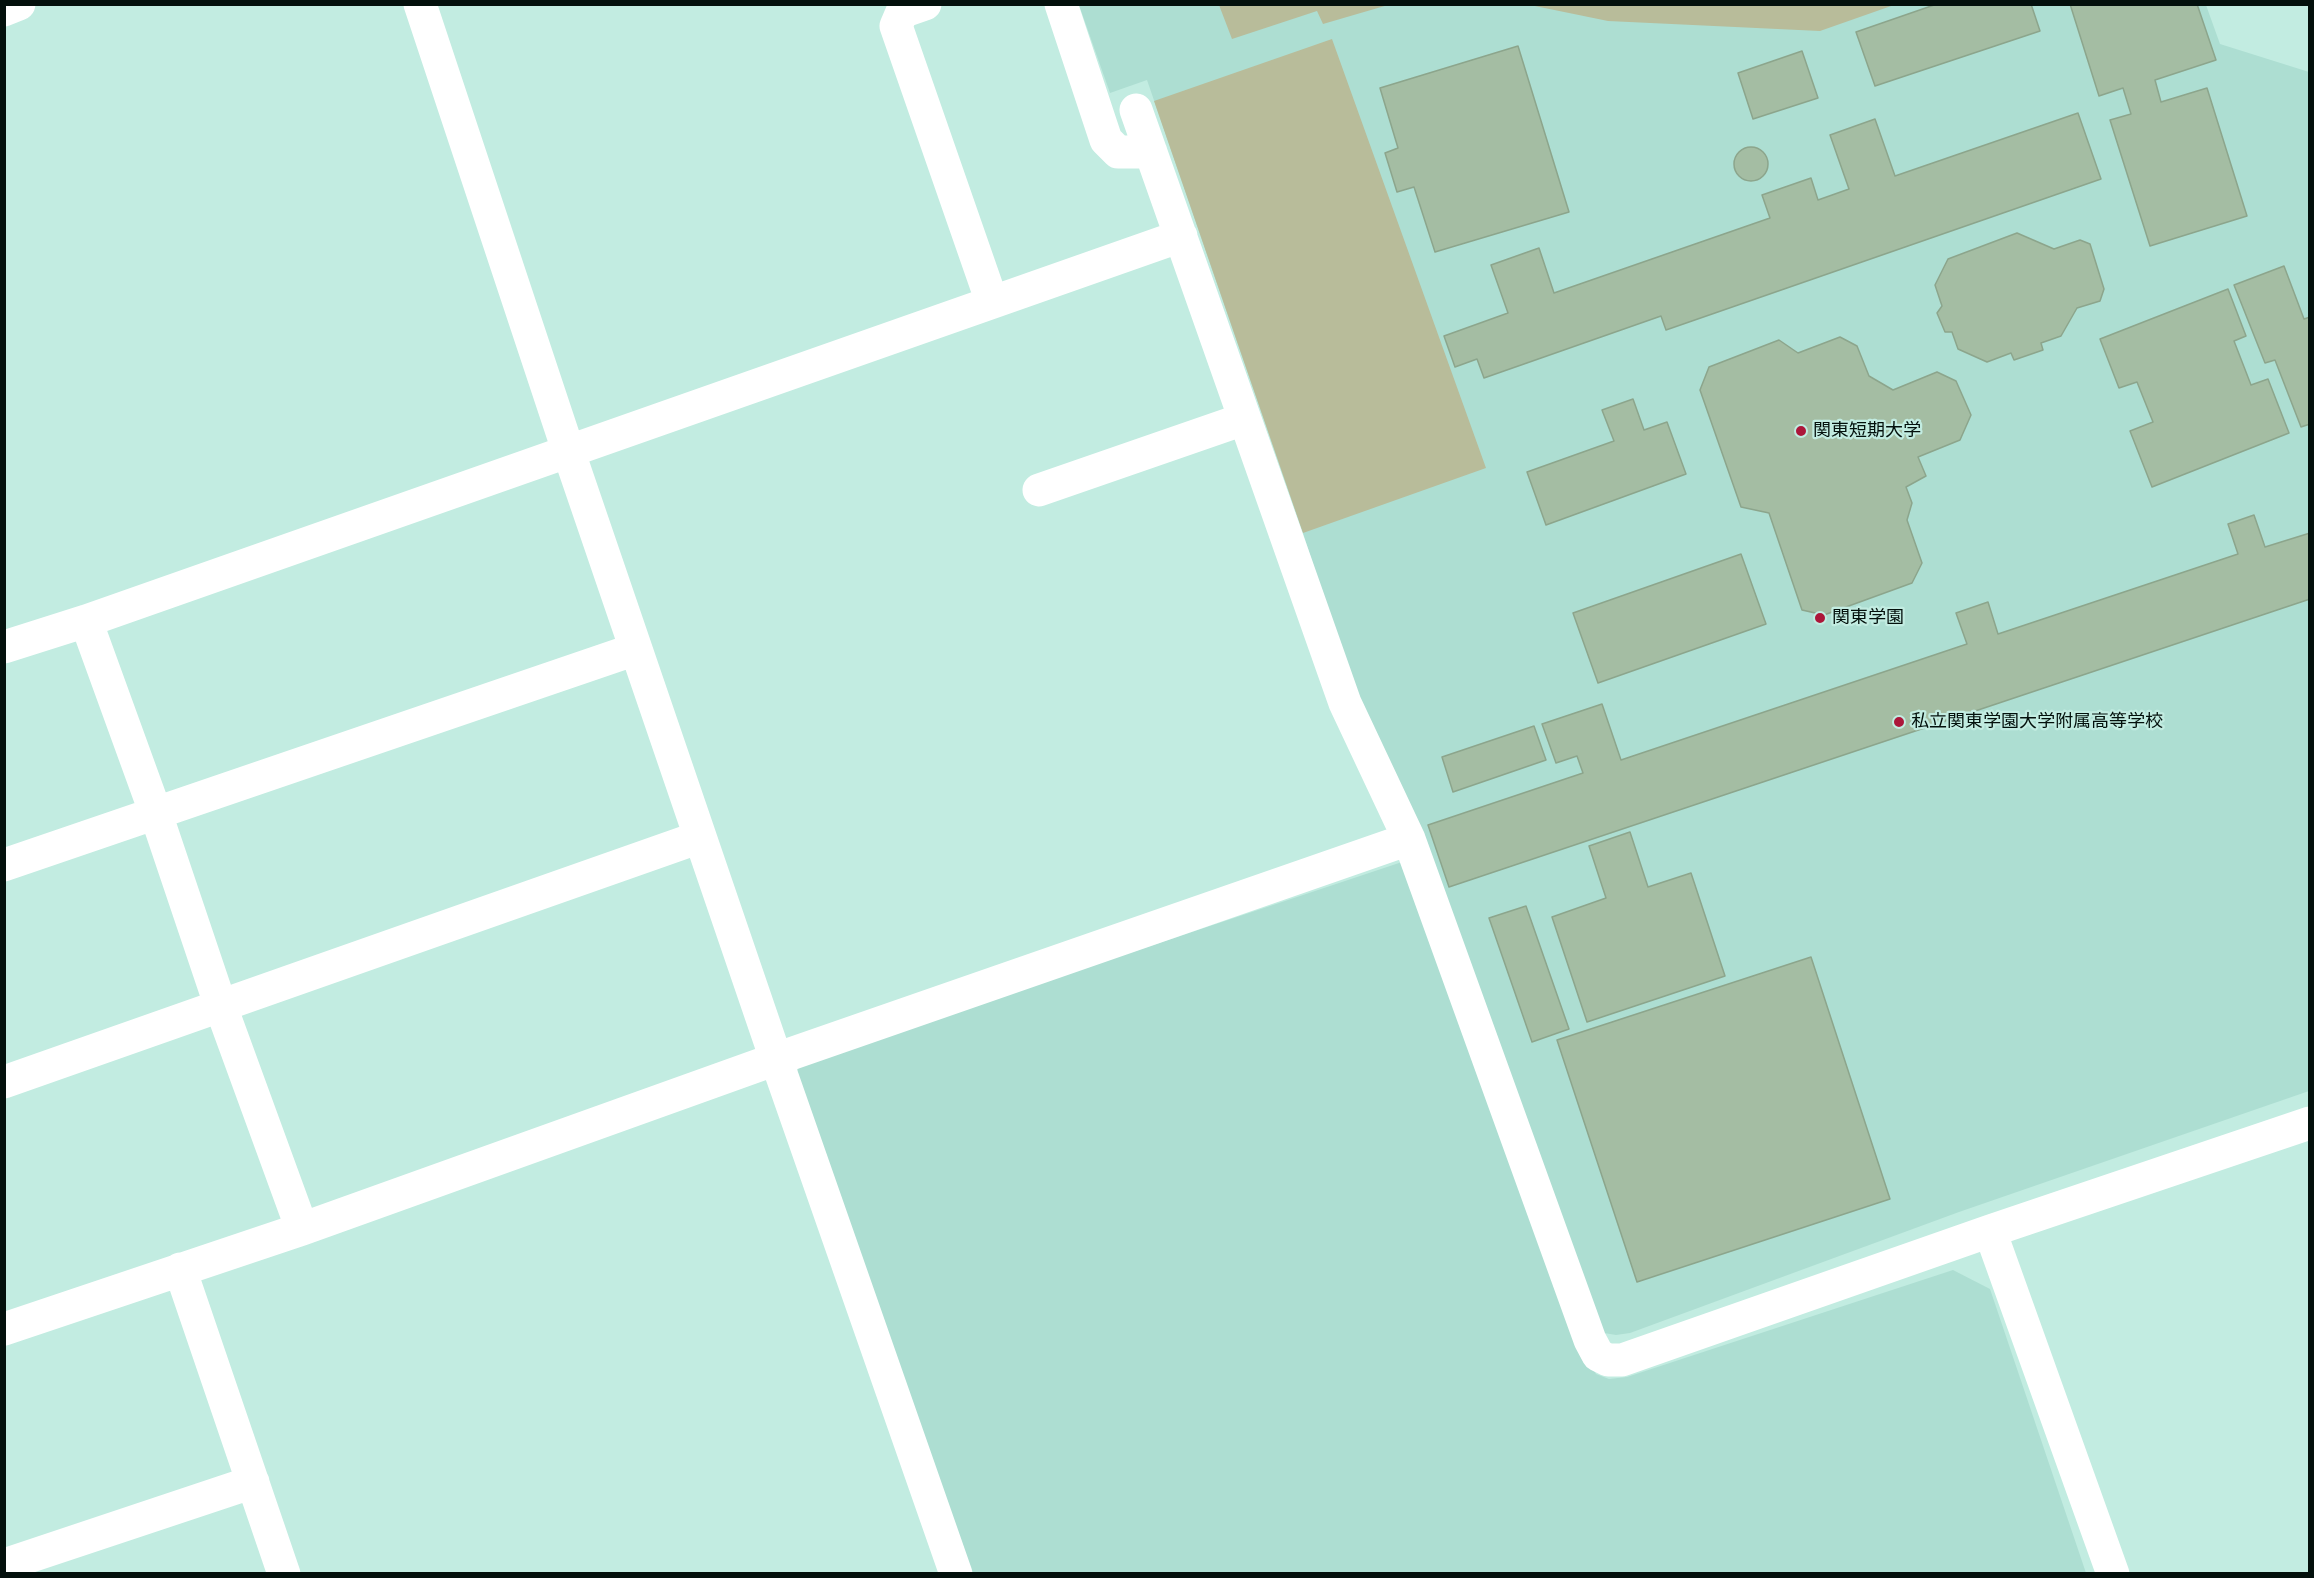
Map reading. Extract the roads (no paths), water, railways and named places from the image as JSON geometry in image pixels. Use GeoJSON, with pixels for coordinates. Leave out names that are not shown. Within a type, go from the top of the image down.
{"type":"FeatureCollection","features":[{"type":"Feature","properties":{"kind":"street"},"geometry":{"type":"LineString","coordinates":[[4,10],[19,4]]}},
{"type":"Feature","properties":{"kind":"street"},"geometry":{"type":"LineString","coordinates":[[420,4],[568,450],[700,837],[956,1574]]}},
{"type":"Feature","properties":{"kind":"street"},"geometry":{"type":"LineString","coordinates":[[925,4],[902,12],[896,26],[992,302]]}},
{"type":"Feature","properties":{"kind":"street"},"geometry":{"type":"LineString","coordinates":[[1061,4],[1106,140],[1118,152],[1151,152]]}},
{"type":"Feature","properties":{"kind":"street"},"geometry":{"type":"LineString","coordinates":[[1137,110],[1345,704],[1409,838],[1590,1340],[1598,1355],[1608,1360],[1622,1360],[1990,1231],[2310,1123]]}},
{"type":"Feature","properties":{"kind":"street"},"geometry":{"type":"LineString","coordinates":[[4,647],[86,621],[1181,236]]}},
{"type":"Feature","properties":{"kind":"street"},"geometry":{"type":"LineString","coordinates":[[1039,490],[1244,419]]}},
{"type":"Feature","properties":{"kind":"street"},"geometry":{"type":"LineString","coordinates":[[86,621],[156,814],[221,1007],[302,1229]]}},
{"type":"Feature","properties":{"kind":"street"},"geometry":{"type":"LineString","coordinates":[[4,865],[636,649]]}},
{"type":"Feature","properties":{"kind":"street"},"geometry":{"type":"LineString","coordinates":[[4,1082],[700,837]]}},
{"type":"Feature","properties":{"kind":"street"},"geometry":{"type":"LineString","coordinates":[[4,1329],[302,1229],[776,1059],[1409,838]]}},
{"type":"Feature","properties":{"kind":"street"},"geometry":{"type":"LineString","coordinates":[[1990,1231],[2114,1574]]}},
{"type":"Feature","properties":{"kind":"street"},"geometry":{"type":"LineString","coordinates":[[180,1269],[284,1574]]}},
{"type":"Feature","properties":{"kind":"street"},"geometry":{"type":"LineString","coordinates":[[4,1565],[253,1482]]}},
{"type":"Feature","properties":{"kind":"place","name":"関東短期大学"},"geometry":{"type":"Point","coordinates":[1801,431]}},
{"type":"Feature","properties":{"kind":"place","name":"関東学園"},"geometry":{"type":"Point","coordinates":[1820,618]}},
{"type":"Feature","properties":{"kind":"place","name":"私立関東学園大学附属高等学校"},"geometry":{"type":"Point","coordinates":[1899,722]}}]}
